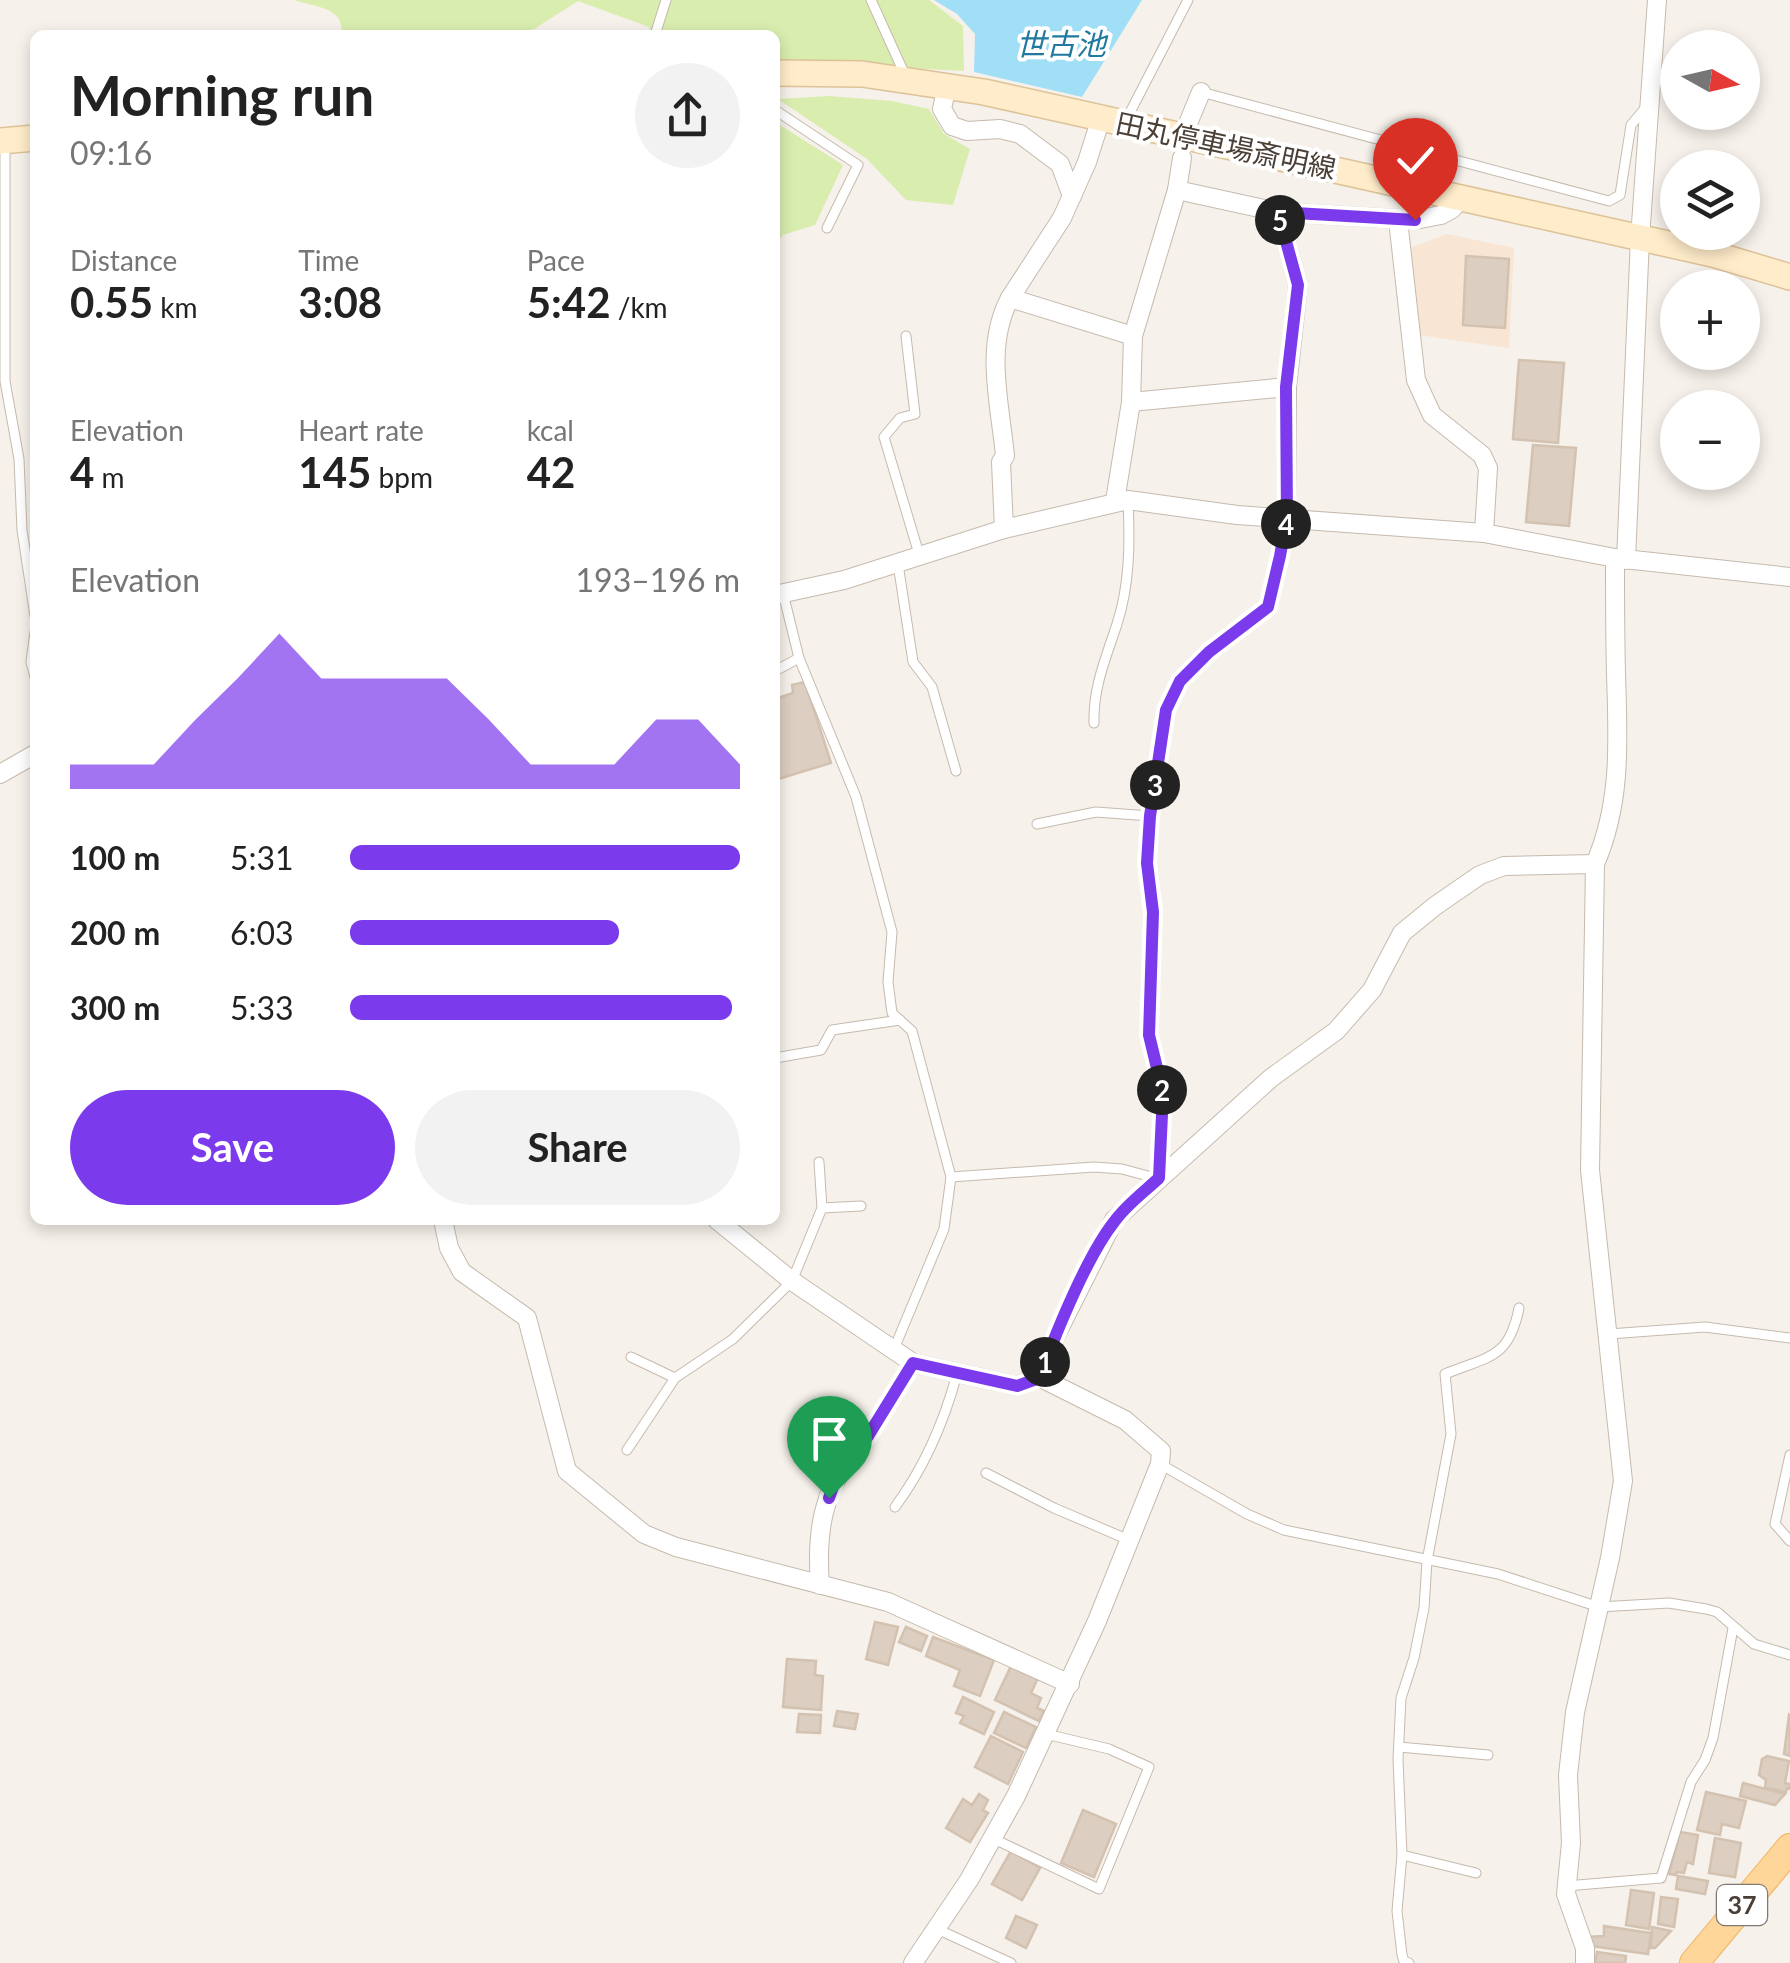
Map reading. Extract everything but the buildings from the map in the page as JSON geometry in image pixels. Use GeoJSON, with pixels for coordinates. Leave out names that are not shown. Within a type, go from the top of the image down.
{"type":"FeatureCollection","features":[{"type":"Feature","properties":{"kind":"main road","name":"田丸停車場斎明線"},"geometry":{"type":"LineString","coordinates":[[780,73],[820,72],[947,85],[1713,254],[1790,277]]}},
{"type":"Feature","properties":{"kind":"main road"},"geometry":{"type":"LineString","coordinates":[[2,141],[30,138]]}},
{"type":"Feature","properties":{"kind":"main road","name":"37"},"geometry":{"type":"LineString","coordinates":[[1694,1963],[1790,1848]]}},
{"type":"Feature","properties":{"kind":"street"},"geometry":{"type":"LineString","coordinates":[[1586,1963],[1566,1886],[1571,1843],[1568,1774],[1575,1712],[1623,1481],[1590,1170],[1596,864],[1616,798],[1620,559],[1657,0]]}},
{"type":"Feature","properties":{"kind":"street"},"geometry":{"type":"LineString","coordinates":[[947,85],[942,109],[952,126],[958,130],[1000,129],[1020,134],[1060,164],[1072,196]]}},
{"type":"Feature","properties":{"kind":"street"},"geometry":{"type":"LineString","coordinates":[[1189,121],[1201,92]]}},
{"type":"Feature","properties":{"kind":"street"},"geometry":{"type":"LineString","coordinates":[[1004,528],[1001,462],[1005,456],[995,338],[1000,317],[1062,218],[1087,162],[1113,121]]}},
{"type":"Feature","properties":{"kind":"street"},"geometry":{"type":"LineString","coordinates":[[1122,501],[1132,402],[1133,336],[1177,190],[1182,158]]}},
{"type":"Feature","properties":{"kind":"street"},"geometry":{"type":"LineString","coordinates":[[1177,190],[1278,212],[1398,220],[1430,219],[1461,198]]}},
{"type":"Feature","properties":{"kind":"street"},"geometry":{"type":"LineString","coordinates":[[1278,212],[1298,285],[1286,387],[1287,517]]}},
{"type":"Feature","properties":{"kind":"street"},"geometry":{"type":"LineString","coordinates":[[1398,220],[1416,380],[1432,415],[1482,455],[1488,468],[1484,533]]}},
{"type":"Feature","properties":{"kind":"street"},"geometry":{"type":"LineString","coordinates":[[1010,298],[1133,336]]}},
{"type":"Feature","properties":{"kind":"street"},"geometry":{"type":"LineString","coordinates":[[1132,402],[1286,387]]}},
{"type":"Feature","properties":{"kind":"street"},"geometry":{"type":"LineString","coordinates":[[780,594],[844,580],[1004,528],[1122,501],[1237,515],[1484,533],[1620,559],[1790,577]]}},
{"type":"Feature","properties":{"kind":"street"},"geometry":{"type":"LineString","coordinates":[[0,774],[30,757]]}},
{"type":"Feature","properties":{"kind":"street"},"geometry":{"type":"LineString","coordinates":[[1039,1378],[1056,1335],[1114,1220],[1271,1078],[1336,1031],[1372,990],[1402,933],[1480,875],[1504,866],[1596,864]]}},
{"type":"Feature","properties":{"kind":"street"},"geometry":{"type":"LineString","coordinates":[[444,1225],[449,1248],[462,1272],[527,1318],[568,1471],[644,1534],[676,1547],[888,1602],[1070,1684]]}},
{"type":"Feature","properties":{"kind":"street"},"geometry":{"type":"LineString","coordinates":[[724,1225],[792,1282],[913,1363],[1017,1386],[1039,1378],[1124,1420],[1161,1450],[1160,1464],[1046,1734],[956,1900],[913,1963]]}},
{"type":"Feature","properties":{"kind":"street"},"geometry":{"type":"LineString","coordinates":[[820,1585],[820,1522],[839,1470],[856,1450]]}},
{"type":"Feature","properties":{"kind":"lane"},"geometry":{"type":"LineString","coordinates":[[656,30],[666,0]]}},
{"type":"Feature","properties":{"kind":"lane"},"geometry":{"type":"LineString","coordinates":[[872,0],[907,79]]}},
{"type":"Feature","properties":{"kind":"lane"},"geometry":{"type":"LineString","coordinates":[[1113,121],[1188,0]]}},
{"type":"Feature","properties":{"kind":"lane"},"geometry":{"type":"LineString","coordinates":[[1201,92],[1609,202],[1620,195],[1631,125],[1649,103]]}},
{"type":"Feature","properties":{"kind":"lane"},"geometry":{"type":"LineString","coordinates":[[780,113],[858,165],[827,228]]}},
{"type":"Feature","properties":{"kind":"lane"},"geometry":{"type":"LineString","coordinates":[[2,141],[6,382],[20,459],[22,530],[30,583]]}},
{"type":"Feature","properties":{"kind":"lane"},"geometry":{"type":"LineString","coordinates":[[906,336],[915,414],[900,418],[884,437],[919,554]]}},
{"type":"Feature","properties":{"kind":"lane"},"geometry":{"type":"LineString","coordinates":[[1094,723],[1093,698],[1126,589],[1130,542],[1122,501]]}},
{"type":"Feature","properties":{"kind":"lane"},"geometry":{"type":"LineString","coordinates":[[951,1177],[1094,1167],[1159,1178],[1163,1093],[1149,1035],[1153,912],[1147,863],[1166,710],[1180,681],[1209,652],[1268,607],[1287,517]]}},
{"type":"Feature","properties":{"kind":"lane"},"geometry":{"type":"LineString","coordinates":[[897,562],[913,662],[932,687],[956,771]]}},
{"type":"Feature","properties":{"kind":"lane"},"geometry":{"type":"LineString","coordinates":[[780,597],[799,658],[856,797],[892,932],[888,982],[892,1014],[912,1032],[951,1177],[944,1229],[893,1351]]}},
{"type":"Feature","properties":{"kind":"lane"},"geometry":{"type":"LineString","coordinates":[[780,669],[799,658]]}},
{"type":"Feature","properties":{"kind":"lane"},"geometry":{"type":"LineString","coordinates":[[1037,824],[1096,812],[1150,816]]}},
{"type":"Feature","properties":{"kind":"lane"},"geometry":{"type":"LineString","coordinates":[[780,1057],[821,1050],[832,1030],[900,1020]]}},
{"type":"Feature","properties":{"kind":"lane"},"geometry":{"type":"LineString","coordinates":[[627,1450],[674,1378],[733,1339],[792,1282],[822,1208],[819,1162]]}},
{"type":"Feature","properties":{"kind":"lane"},"geometry":{"type":"LineString","coordinates":[[822,1208],[861,1206]]}},
{"type":"Feature","properties":{"kind":"lane"},"geometry":{"type":"LineString","coordinates":[[1409,1963],[1402,1955],[1396,1911],[1402,1854],[1398,1747],[1401,1698],[1424,1608],[1427,1561],[1450,1434],[1445,1374],[1504,1350],[1514,1331],[1519,1308]]}},
{"type":"Feature","properties":{"kind":"lane"},"geometry":{"type":"LineString","coordinates":[[1607,1334],[1705,1328],[1790,1338]]}},
{"type":"Feature","properties":{"kind":"lane"},"geometry":{"type":"LineString","coordinates":[[631,1358],[674,1378]]}},
{"type":"Feature","properties":{"kind":"lane"},"geometry":{"type":"LineString","coordinates":[[856,1450],[896,1395],[913,1363]]}},
{"type":"Feature","properties":{"kind":"lane"},"geometry":{"type":"LineString","coordinates":[[895,1507],[914,1481],[947,1408],[957,1374]]}},
{"type":"Feature","properties":{"kind":"lane"},"geometry":{"type":"LineString","coordinates":[[1790,1455],[1775,1524],[1790,1541]]}},
{"type":"Feature","properties":{"kind":"lane"},"geometry":{"type":"LineString","coordinates":[[1160,1464],[1246,1514],[1284,1530],[1498,1574],[1599,1606],[1668,1603],[1706,1609],[1717,1612],[1754,1644],[1790,1655]]}},
{"type":"Feature","properties":{"kind":"lane"},"geometry":{"type":"LineString","coordinates":[[986,1473],[1129,1540]]}},
{"type":"Feature","properties":{"kind":"lane"},"geometry":{"type":"LineString","coordinates":[[1566,1886],[1661,1878],[1691,1782],[1706,1760],[1713,1738],[1733,1628]]}},
{"type":"Feature","properties":{"kind":"lane"},"geometry":{"type":"LineString","coordinates":[[992,1838],[1099,1890],[1148,1767],[1110,1749],[1046,1734]]}},
{"type":"Feature","properties":{"kind":"lane"},"geometry":{"type":"LineString","coordinates":[[1398,1747],[1488,1755]]}},
{"type":"Feature","properties":{"kind":"lane"},"geometry":{"type":"LineString","coordinates":[[1402,1854],[1476,1873]]}},
{"type":"Feature","properties":{"kind":"lane"},"geometry":{"type":"LineString","coordinates":[[934,1928],[1011,1963]]}},
{"type":"Feature","properties":{"kind":"shaded area"},"geometry":{"type":"Polygon","coordinates":[[[1447,234],[1514,248],[1509,348],[1405,333],[1405,250],[1447,234]]]}},
{"type":"Feature","properties":{"kind":"green space"},"geometry":{"type":"Polygon","coordinates":[[[294,0],[929,0],[963,26],[964,71],[780,61],[780,30],[650,30],[578,1],[528,30],[341,30],[334,13],[294,0]]]}},
{"type":"Feature","properties":{"kind":"green space"},"geometry":{"type":"Polygon","coordinates":[[[829,96],[892,101],[929,109],[944,134],[970,149],[953,205],[906,200],[867,159],[780,99],[829,96]]]}},
{"type":"Feature","properties":{"kind":"green space"},"geometry":{"type":"Polygon","coordinates":[[[780,125],[843,165],[815,225],[780,239],[780,125]]]}},
{"type":"Feature","properties":{"kind":"water","name":"世古池"},"geometry":{"type":"Polygon","coordinates":[[[934,0],[1142,0],[1082,97],[974,72],[975,34],[957,14],[934,0]]]}},
{"type":"Feature","properties":{"kind":"route"},"geometry":{"type":"LineString","coordinates":[[829,1498],[839,1470],[868,1436],[913,1363],[1017,1386],[1039,1378],[1103,1238],[1114,1220],[1159,1178],[1163,1093],[1149,1035],[1153,912],[1147,863],[1150,816],[1166,710],[1180,681],[1209,652],[1268,607],[1280,556],[1287,517],[1286,387],[1298,285],[1278,212],[1415,220]]}}]}
